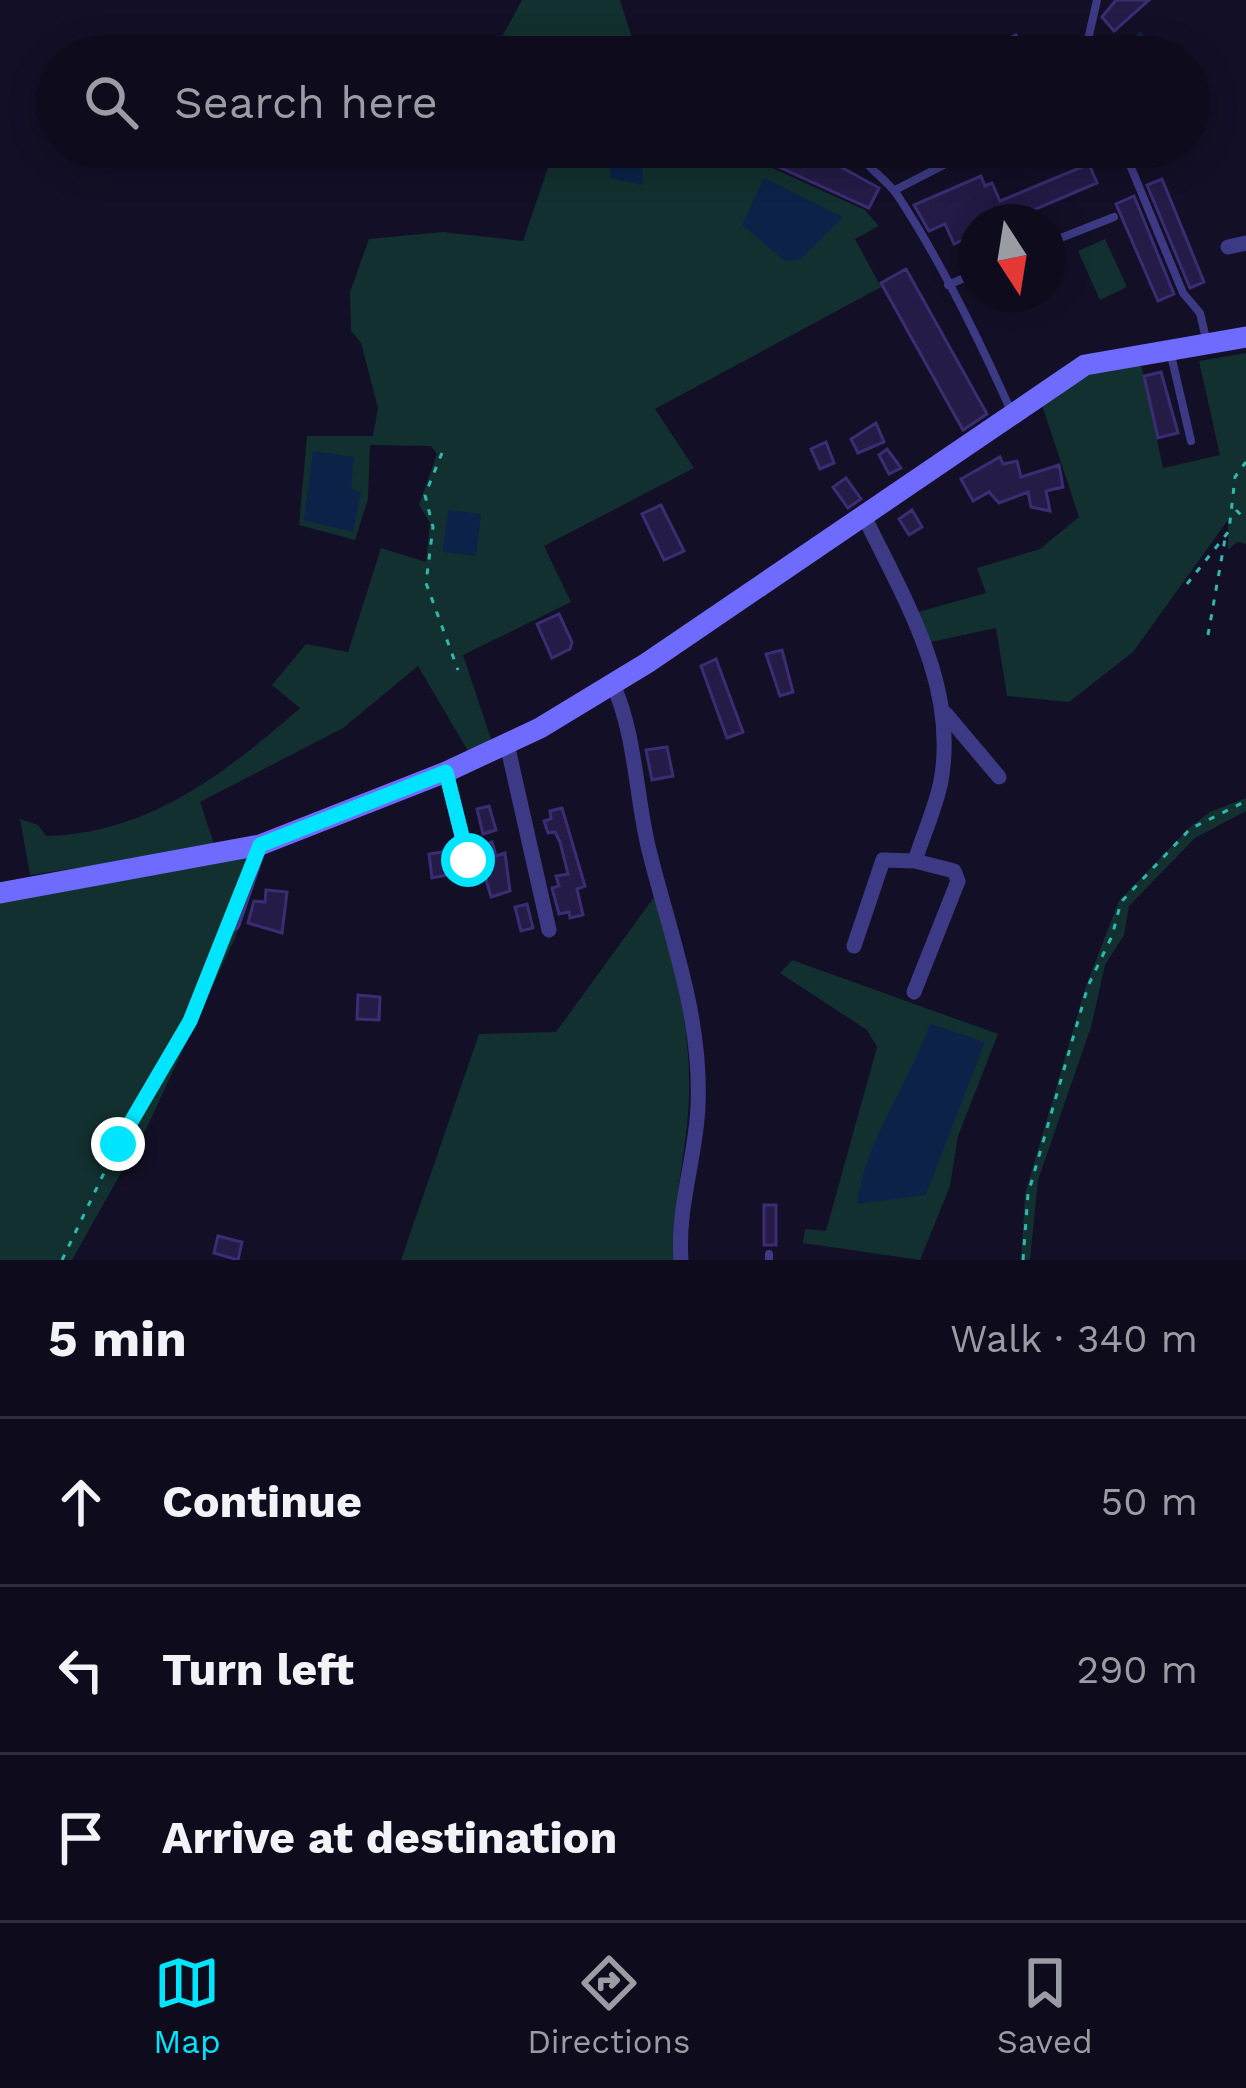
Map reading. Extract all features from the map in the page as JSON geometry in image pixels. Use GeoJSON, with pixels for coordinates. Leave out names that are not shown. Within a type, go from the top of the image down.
{"type":"FeatureCollection","features":[{"type":"Feature","properties":{"kind":"street"},"geometry":{"type":"LineString","coordinates":[[1228,247],[1246,242]]}},
{"type":"Feature","properties":{"kind":"street"},"geometry":{"type":"LineString","coordinates":[[0,893],[260,845],[446,772],[613,685],[1085,365],[1246,337]]}},
{"type":"Feature","properties":{"kind":"street"},"geometry":{"type":"LineString","coordinates":[[865,518],[920,630],[946,713],[941,784],[915,861]]}},
{"type":"Feature","properties":{"kind":"street"},"geometry":{"type":"LineString","coordinates":[[613,685],[649,850],[678,942],[697,1059],[698,1109],[681,1201],[681,1260]]}},
{"type":"Feature","properties":{"kind":"street"},"geometry":{"type":"LineString","coordinates":[[946,713],[999,777]]}},
{"type":"Feature","properties":{"kind":"street"},"geometry":{"type":"LineString","coordinates":[[507,744],[549,930]]}},
{"type":"Feature","properties":{"kind":"street"},"geometry":{"type":"LineString","coordinates":[[446,772],[468,860]]}},
{"type":"Feature","properties":{"kind":"street"},"geometry":{"type":"LineString","coordinates":[[233,924],[260,845]]}},
{"type":"Feature","properties":{"kind":"street"},"geometry":{"type":"LineString","coordinates":[[854,946],[883,860],[915,861],[954,871],[958,881],[914,992]]}},
{"type":"Feature","properties":{"kind":"lane"},"geometry":{"type":"LineString","coordinates":[[1089,36],[1097,0]]}},
{"type":"Feature","properties":{"kind":"lane"},"geometry":{"type":"LineString","coordinates":[[869,168],[895,190],[976,332],[1011,412]]}},
{"type":"Feature","properties":{"kind":"lane"},"geometry":{"type":"LineString","coordinates":[[895,190],[938,168]]}},
{"type":"Feature","properties":{"kind":"lane"},"geometry":{"type":"LineString","coordinates":[[1131,168],[1184,293],[1200,313],[1208,343]]}},
{"type":"Feature","properties":{"kind":"lane"},"geometry":{"type":"LineString","coordinates":[[1066,236],[1114,218]]}},
{"type":"Feature","properties":{"kind":"lane"},"geometry":{"type":"LineString","coordinates":[[948,285],[958,281]]}},
{"type":"Feature","properties":{"kind":"lane"},"geometry":{"type":"LineString","coordinates":[[1169,348],[1191,441]]}},
{"type":"Feature","properties":{"kind":"path"},"geometry":{"type":"LineString","coordinates":[[442,453],[425,495],[433,527],[426,583],[458,670]]}},
{"type":"Feature","properties":{"kind":"path"},"geometry":{"type":"LineString","coordinates":[[1208,635],[1225,537],[1235,509],[1235,477],[1246,462]]}},
{"type":"Feature","properties":{"kind":"path"},"geometry":{"type":"LineString","coordinates":[[1235,509],[1246,520]]}},
{"type":"Feature","properties":{"kind":"path"},"geometry":{"type":"LineString","coordinates":[[1187,584],[1225,537]]}},
{"type":"Feature","properties":{"kind":"path"},"geometry":{"type":"LineString","coordinates":[[1023,1260],[1028,1194],[1040,1150],[1088,986],[1112,936],[1121,902],[1190,830],[1246,801]]}},
{"type":"Feature","properties":{"kind":"path"},"geometry":{"type":"LineString","coordinates":[[62,1260],[118,1144],[190,1021],[233,924]]}},
{"type":"Feature","properties":{"kind":"green space"},"geometry":{"type":"Polygon","coordinates":[[[522,0],[620,0],[631,36],[502,36],[522,0]]]}},
{"type":"Feature","properties":{"kind":"green space"},"geometry":{"type":"Polygon","coordinates":[[[548,168],[772,168],[865,210],[879,226],[855,239],[881,287],[655,409],[694,468],[544,546],[571,602],[463,655],[492,742],[468,751],[418,666],[343,728],[200,802],[215,847],[30,875],[20,819],[38,825],[46,836],[83,833],[152,812],[184,796],[300,708],[272,685],[306,644],[348,652],[381,548],[426,562],[430,523],[419,505],[437,454],[431,446],[370,445],[368,499],[355,540],[299,525],[307,436],[373,436],[378,408],[361,343],[351,331],[350,292],[369,239],[443,232],[523,241],[548,168]]]}},
{"type":"Feature","properties":{"kind":"green space"},"geometry":{"type":"Polygon","coordinates":[[[1105,239],[1127,287],[1100,300],[1078,251],[1105,239]]]}},
{"type":"Feature","properties":{"kind":"green space"},"geometry":{"type":"Polygon","coordinates":[[[1246,353],[1246,544],[1237,542],[1228,550],[1228,520],[1133,652],[1069,702],[1007,696],[996,628],[926,643],[915,613],[986,593],[977,568],[1040,549],[1079,517],[1041,402],[1097,371],[1140,359],[1163,468],[1220,455],[1199,361],[1246,353]]]}},
{"type":"Feature","properties":{"kind":"green space"},"geometry":{"type":"Polygon","coordinates":[[[1246,798],[1246,811],[1195,838],[1129,906],[1124,935],[1105,965],[1091,1027],[1038,1180],[1030,1260],[1021,1260],[1025,1194],[1086,986],[1119,901],[1189,828],[1210,812],[1246,798]]]}},
{"type":"Feature","properties":{"kind":"green space"},"geometry":{"type":"Polygon","coordinates":[[[267,849],[235,938],[148,1125],[72,1260],[0,1260],[0,903],[267,849]]]}},
{"type":"Feature","properties":{"kind":"green space"},"geometry":{"type":"Polygon","coordinates":[[[657,893],[679,992],[689,1068],[675,1260],[401,1260],[479,1034],[556,1032],[657,893]]]}},
{"type":"Feature","properties":{"kind":"green space"},"geometry":{"type":"Polygon","coordinates":[[[792,960],[998,1034],[958,1136],[950,1186],[920,1260],[803,1243],[805,1229],[826,1231],[877,1047],[867,1030],[780,973],[792,960]]]}},
{"type":"Feature","properties":{"kind":"water"},"geometry":{"type":"Polygon","coordinates":[[[610,168],[642,168],[643,185],[610,178],[610,168]]]}},
{"type":"Feature","properties":{"kind":"water"},"geometry":{"type":"Polygon","coordinates":[[[764,178],[843,217],[801,259],[785,261],[742,225],[764,178]]]}},
{"type":"Feature","properties":{"kind":"water"},"geometry":{"type":"Polygon","coordinates":[[[313,451],[354,457],[351,489],[361,492],[353,532],[304,520],[313,451]]]}},
{"type":"Feature","properties":{"kind":"water"},"geometry":{"type":"Polygon","coordinates":[[[448,510],[481,514],[476,556],[443,552],[448,510]]]}},
{"type":"Feature","properties":{"kind":"water"},"geometry":{"type":"Polygon","coordinates":[[[930,1024],[985,1042],[930,1184],[925,1195],[857,1204],[878,1135],[930,1024]]]}},
{"type":"Feature","properties":{"kind":"building"},"geometry":{"type":"Polygon","coordinates":[[[1116,0],[1149,0],[1114,31],[1102,17],[1116,0]]]}},
{"type":"Feature","properties":{"kind":"building"},"geometry":{"type":"Polygon","coordinates":[[[781,168],[843,168],[879,188],[869,208],[781,168]]]}},
{"type":"Feature","properties":{"kind":"building"},"geometry":{"type":"Polygon","coordinates":[[[1079,168],[1091,168],[1097,183],[1047,204],[958,204],[958,242],[954,244],[945,224],[929,231],[914,205],[981,176],[985,186],[992,183],[1000,201],[1079,168]]]}},
{"type":"Feature","properties":{"kind":"building"},"geometry":{"type":"Polygon","coordinates":[[[1162,179],[1204,282],[1190,288],[1147,185],[1162,179]]]}},
{"type":"Feature","properties":{"kind":"building"},"geometry":{"type":"Polygon","coordinates":[[[1134,196],[1174,294],[1158,301],[1116,204],[1134,196]]]}},
{"type":"Feature","properties":{"kind":"building"},"geometry":{"type":"Polygon","coordinates":[[[906,269],[987,414],[963,430],[881,283],[906,269]]]}},
{"type":"Feature","properties":{"kind":"building"},"geometry":{"type":"Polygon","coordinates":[[[1161,372],[1178,433],[1158,438],[1144,376],[1161,372]]]}},
{"type":"Feature","properties":{"kind":"building"},"geometry":{"type":"Polygon","coordinates":[[[876,423],[884,442],[858,453],[851,439],[876,423]]]}},
{"type":"Feature","properties":{"kind":"building"},"geometry":{"type":"Polygon","coordinates":[[[826,442],[834,463],[820,469],[811,449],[826,442]]]}},
{"type":"Feature","properties":{"kind":"building"},"geometry":{"type":"Polygon","coordinates":[[[887,449],[901,468],[889,474],[879,455],[887,449]]]}},
{"type":"Feature","properties":{"kind":"building"},"geometry":{"type":"Polygon","coordinates":[[[1000,457],[1003,464],[1017,461],[1021,477],[1059,465],[1063,487],[1046,491],[1050,511],[1031,507],[1028,492],[999,503],[989,492],[973,501],[961,479],[1000,457]]]}},
{"type":"Feature","properties":{"kind":"building"},"geometry":{"type":"Polygon","coordinates":[[[846,478],[861,499],[848,508],[833,487],[846,478]]]}},
{"type":"Feature","properties":{"kind":"building"},"geometry":{"type":"Polygon","coordinates":[[[661,505],[684,551],[664,560],[642,514],[661,505]]]}},
{"type":"Feature","properties":{"kind":"building"},"geometry":{"type":"Polygon","coordinates":[[[912,510],[922,527],[909,535],[899,519],[912,510]]]}},
{"type":"Feature","properties":{"kind":"building"},"geometry":{"type":"Polygon","coordinates":[[[559,614],[572,642],[570,649],[552,658],[537,624],[559,614]]]}},
{"type":"Feature","properties":{"kind":"building"},"geometry":{"type":"Polygon","coordinates":[[[782,650],[793,692],[780,696],[766,654],[782,650]]]}},
{"type":"Feature","properties":{"kind":"building"},"geometry":{"type":"Polygon","coordinates":[[[716,659],[743,732],[727,738],[701,666],[716,659]]]}},
{"type":"Feature","properties":{"kind":"building"},"geometry":{"type":"Polygon","coordinates":[[[667,747],[673,776],[652,780],[646,750],[667,747]]]}},
{"type":"Feature","properties":{"kind":"building"},"geometry":{"type":"Polygon","coordinates":[[[489,806],[496,830],[483,834],[477,809],[489,806]]]}},
{"type":"Feature","properties":{"kind":"building"},"geometry":{"type":"Polygon","coordinates":[[[562,808],[585,886],[577,889],[583,915],[570,918],[569,912],[559,914],[552,888],[559,886],[556,876],[568,874],[560,842],[555,832],[548,833],[544,821],[551,819],[550,811],[562,808]]]}},
{"type":"Feature","properties":{"kind":"building"},"geometry":{"type":"Polygon","coordinates":[[[492,842],[496,856],[505,853],[510,891],[491,897],[477,847],[492,842]]]}},
{"type":"Feature","properties":{"kind":"building"},"geometry":{"type":"Polygon","coordinates":[[[443,852],[452,874],[432,878],[429,854],[443,852]]]}},
{"type":"Feature","properties":{"kind":"building"},"geometry":{"type":"Polygon","coordinates":[[[266,890],[287,892],[282,933],[248,923],[254,901],[265,902],[266,890]]]}},
{"type":"Feature","properties":{"kind":"building"},"geometry":{"type":"Polygon","coordinates":[[[527,904],[533,928],[521,931],[515,907],[527,904]]]}},
{"type":"Feature","properties":{"kind":"building"},"geometry":{"type":"Polygon","coordinates":[[[358,995],[380,997],[379,1020],[357,1019],[358,995]]]}},
{"type":"Feature","properties":{"kind":"building"},"geometry":{"type":"Polygon","coordinates":[[[764,1205],[776,1205],[776,1245],[764,1245],[764,1205]]]}},
{"type":"Feature","properties":{"kind":"building"},"geometry":{"type":"Polygon","coordinates":[[[218,1236],[242,1242],[238,1260],[214,1253],[218,1236]]]}},
{"type":"Feature","properties":{"kind":"route"},"geometry":{"type":"LineString","coordinates":[[118,1144],[190,1021],[233,924],[260,845],[446,772],[468,860]]}}]}
